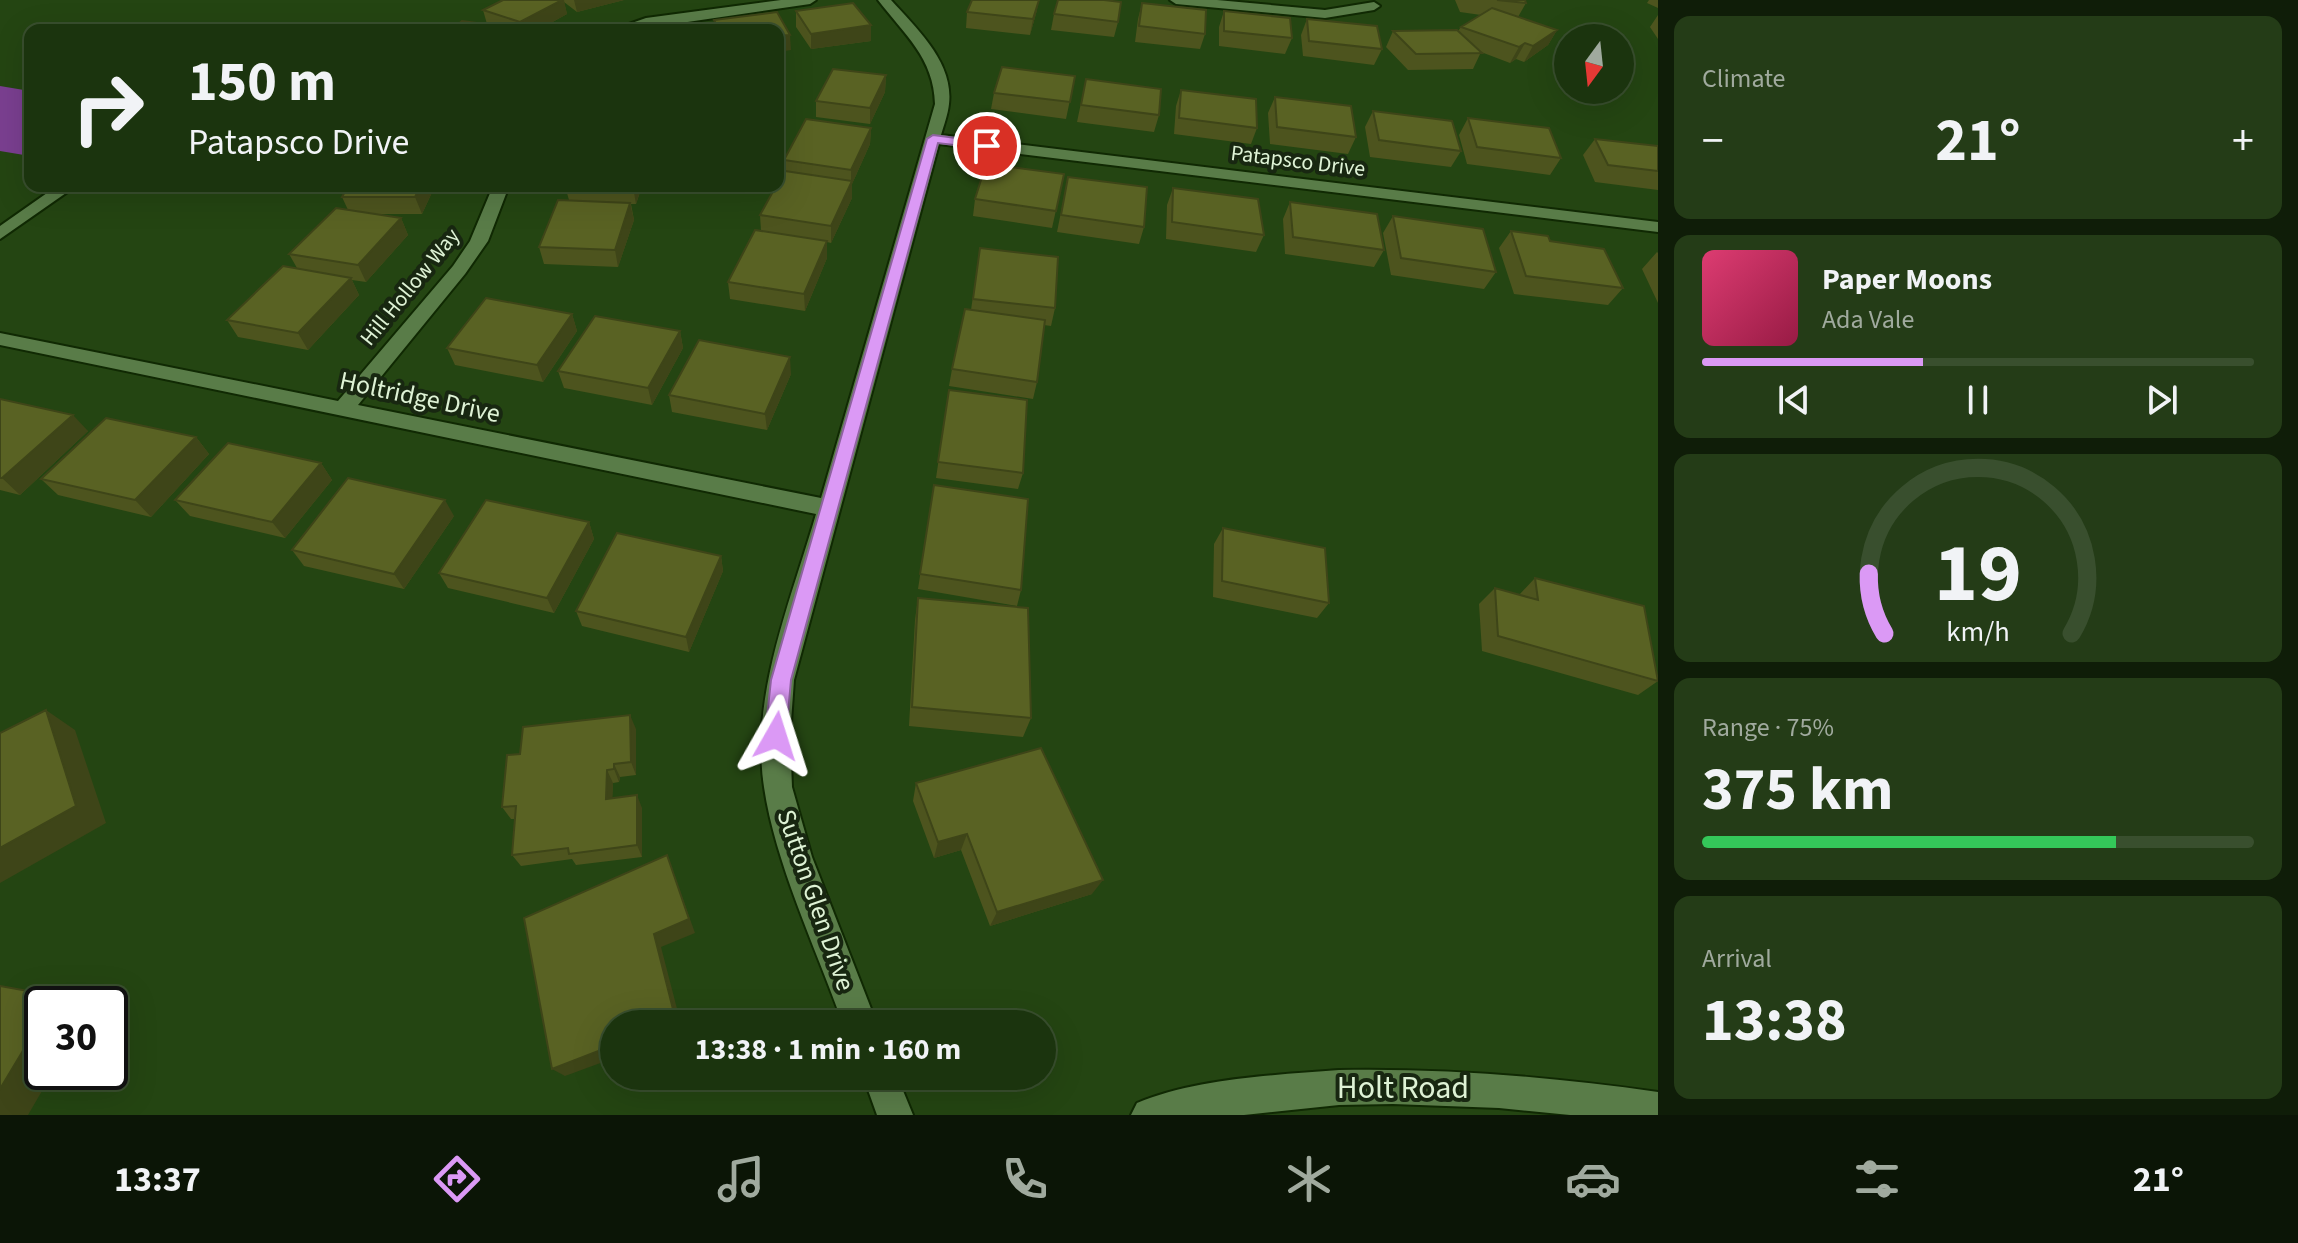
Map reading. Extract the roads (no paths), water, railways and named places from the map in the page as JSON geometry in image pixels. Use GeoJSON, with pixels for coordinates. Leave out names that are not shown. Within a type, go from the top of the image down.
{"type":"FeatureCollection","features":[{"type":"Feature","properties":{"kind":"street"},"geometry":{"type":"LineString","coordinates":[[639,24],[810,0]]}},
{"type":"Feature","properties":{"kind":"street","name":"Sutton Glen Drive"},"geometry":{"type":"LineString","coordinates":[[855,1010],[797,857],[778,787],[776,736],[781,680],[942,104],[940,74],[931,57],[884,0]]}},
{"type":"Feature","properties":{"kind":"street"},"geometry":{"type":"LineString","coordinates":[[1176,0],[1325,14],[1374,6]]}},
{"type":"Feature","properties":{"kind":"street","name":"Patapsco Drive"},"geometry":{"type":"LineString","coordinates":[[933,139],[1658,227]]}},
{"type":"Feature","properties":{"kind":"street"},"geometry":{"type":"LineString","coordinates":[[0,234],[60,192]]}},
{"type":"Feature","properties":{"kind":"street","name":"Hill Hollow Way"},"geometry":{"type":"LineString","coordinates":[[342,410],[459,270],[479,241],[499,192]]}},
{"type":"Feature","properties":{"kind":"street","name":"Holtridge Drive"},"geometry":{"type":"LineString","coordinates":[[0,339],[829,508]]}},
{"type":"Feature","properties":{"kind":"street","name":"Holt Road"},"geometry":{"type":"LineString","coordinates":[[1149,1115],[1294,1089],[1420,1086],[1499,1088],[1658,1110]]}},
{"type":"Feature","properties":{"kind":"street"},"geometry":{"type":"LineString","coordinates":[[885,1090],[895,1115]]}}]}
